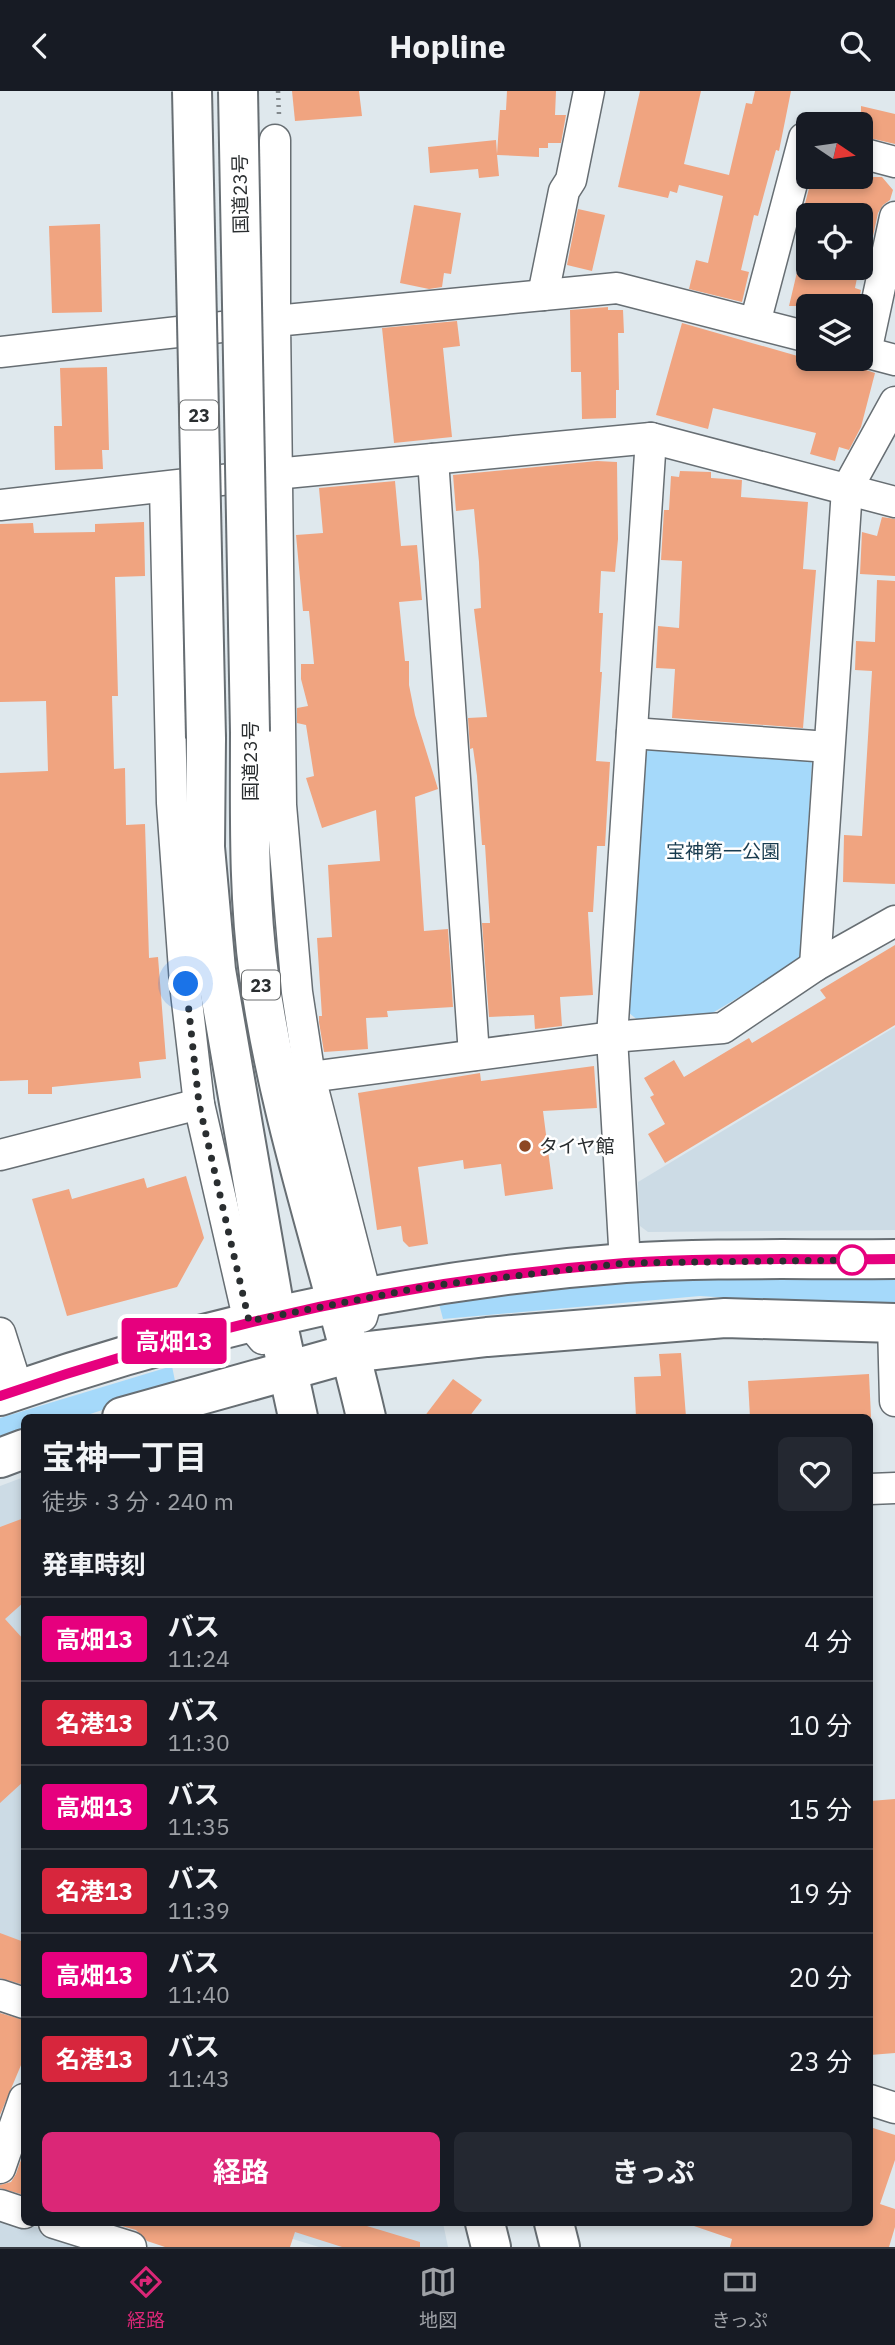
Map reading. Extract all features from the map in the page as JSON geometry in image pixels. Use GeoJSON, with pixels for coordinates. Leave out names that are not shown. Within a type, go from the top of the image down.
{"type":"FeatureCollection","features":[{"type":"Feature","properties":{"kind":"main road","name":"23"},"geometry":{"type":"LineString","coordinates":[[192,91],[206,738],[205,847],[216,970],[262,1319],[287,1369],[297,1414]]}},
{"type":"Feature","properties":{"kind":"main road","name":"国道23号"},"geometry":{"type":"LineString","coordinates":[[237,91],[250,849],[259,974],[284,1107],[352,1301],[351,1353],[365,1414]]}},
{"type":"Feature","properties":{"kind":"main road"},"geometry":{"type":"LineString","coordinates":[[9,1393],[134,1351],[262,1319],[429,1286],[625,1263],[895,1259]]}},
{"type":"Feature","properties":{"kind":"main road"},"geometry":{"type":"LineString","coordinates":[[132,1414],[351,1353],[500,1335],[725,1318],[894,1323]]}},
{"type":"Feature","properties":{"kind":"main road"},"geometry":{"type":"LineString","coordinates":[[0,1458],[21,1450]]}},
{"type":"Feature","properties":{"kind":"main road"},"geometry":{"type":"LineString","coordinates":[[486,2226],[491,2247]]}},
{"type":"Feature","properties":{"kind":"main road"},"geometry":{"type":"LineString","coordinates":[[555,2226],[560,2247]]}},
{"type":"Feature","properties":{"kind":"street"},"geometry":{"type":"LineString","coordinates":[[543,295],[564,191],[571,180],[589,91]]}},
{"type":"Feature","properties":{"kind":"street"},"geometry":{"type":"LineString","coordinates":[[275,140],[275,474],[281,805],[297,992],[352,1301]]}},
{"type":"Feature","properties":{"kind":"street"},"geometry":{"type":"LineString","coordinates":[[873,156],[895,162]]}},
{"type":"Feature","properties":{"kind":"street"},"geometry":{"type":"LineString","coordinates":[[755,323],[796,168]]}},
{"type":"Feature","properties":{"kind":"street"},"geometry":{"type":"LineString","coordinates":[[873,309],[895,217]]}},
{"type":"Feature","properties":{"kind":"street"},"geometry":{"type":"LineString","coordinates":[[0,352],[275,321],[617,288],[796,334]]}},
{"type":"Feature","properties":{"kind":"street"},"geometry":{"type":"LineString","coordinates":[[873,354],[895,360]]}},
{"type":"Feature","properties":{"kind":"street"},"geometry":{"type":"LineString","coordinates":[[815,966],[847,489],[895,402]]}},
{"type":"Feature","properties":{"kind":"street"},"geometry":{"type":"LineString","coordinates":[[625,1263],[612,1037],[651,438]]}},
{"type":"Feature","properties":{"kind":"street"},"geometry":{"type":"LineString","coordinates":[[0,505],[275,474],[651,438],[895,502]]}},
{"type":"Feature","properties":{"kind":"street"},"geometry":{"type":"LineString","coordinates":[[433,459],[474,1055]]}},
{"type":"Feature","properties":{"kind":"street"},"geometry":{"type":"LineString","coordinates":[[164,487],[172,803],[186,984],[199,1104],[262,1319]]}},
{"type":"Feature","properties":{"kind":"street"},"geometry":{"type":"LineString","coordinates":[[632,733],[830,747]]}},
{"type":"Feature","properties":{"kind":"street"},"geometry":{"type":"LineString","coordinates":[[310,1077],[612,1037],[723,1028],[815,966],[895,921]]}},
{"type":"Feature","properties":{"kind":"street"},"geometry":{"type":"LineString","coordinates":[[0,1155],[199,1104]]}},
{"type":"Feature","properties":{"kind":"street"},"geometry":{"type":"LineString","coordinates":[[894,1323],[895,1401]]}},
{"type":"Feature","properties":{"kind":"street"},"geometry":{"type":"LineString","coordinates":[[0,1333],[9,1393]]}},
{"type":"Feature","properties":{"kind":"street"},"geometry":{"type":"LineString","coordinates":[[873,1489],[895,1488]]}},
{"type":"Feature","properties":{"kind":"street"},"geometry":{"type":"LineString","coordinates":[[0,1995],[21,2002]]}},
{"type":"Feature","properties":{"kind":"street"},"geometry":{"type":"LineString","coordinates":[[873,2101],[895,2108]]}},
{"type":"Feature","properties":{"kind":"street"},"geometry":{"type":"LineString","coordinates":[[0,2168],[21,2108]]}},
{"type":"Feature","properties":{"kind":"street"},"geometry":{"type":"LineString","coordinates":[[0,2205],[21,2212]]}},
{"type":"Feature","properties":{"kind":"street"},"geometry":{"type":"LineString","coordinates":[[64,2226],[131,2247]]}},
{"type":"Feature","properties":{"kind":"shaded area"},"geometry":{"type":"Polygon","coordinates":[[[895,1027],[895,1230],[648,1232],[640,1226],[638,1182],[895,1027]]]}},
{"type":"Feature","properties":{"kind":"shaded area"},"geometry":{"type":"Polygon","coordinates":[[[21,1478],[21,1993],[0,1985],[0,1486],[21,1478]]]}},
{"type":"Feature","properties":{"kind":"shaded area"},"geometry":{"type":"Polygon","coordinates":[[[0,2216],[21,2223],[21,2226],[32,2226],[99,2247],[0,2247],[0,2216]]]}},
{"type":"Feature","properties":{"kind":"shaded area"},"geometry":{"type":"Polygon","coordinates":[[[250,2226],[444,2226],[448,2247],[319,2247],[250,2226]]]}},
{"type":"Feature","properties":{"kind":"green space","name":"宝神第一公園"},"geometry":{"type":"Polygon","coordinates":[[[651,745],[802,755],[812,763],[800,961],[709,1015],[639,1021],[629,1013],[645,755],[651,745]]]}},
{"type":"Feature","properties":{"kind":"green space"},"geometry":{"type":"Polygon","coordinates":[[[673,1274],[895,1275],[895,1309],[700,1296],[443,1319],[438,1300],[673,1274]]]}},
{"type":"Feature","properties":{"kind":"green space"},"geometry":{"type":"Polygon","coordinates":[[[172,1366],[176,1386],[90,1414],[21,1414],[21,1437],[0,1445],[0,1418],[172,1366]]]}},
{"type":"Feature","properties":{"kind":"building"},"geometry":{"type":"Polygon","coordinates":[[[292,91],[359,91],[362,116],[295,121],[292,91]]]}},
{"type":"Feature","properties":{"kind":"building"},"geometry":{"type":"Polygon","coordinates":[[[507,91],[556,91],[555,115],[566,115],[561,143],[548,143],[548,148],[539,148],[539,157],[497,155],[499,176],[479,178],[478,169],[430,173],[428,147],[496,140],[497,154],[500,110],[506,110],[507,91]]]}},
{"type":"Feature","properties":{"kind":"building"},"geometry":{"type":"Polygon","coordinates":[[[640,91],[701,91],[684,164],[729,175],[746,103],[752,104],[755,91],[791,91],[779,151],[776,150],[758,216],[754,215],[741,270],[749,272],[742,302],[689,289],[696,260],[708,263],[723,196],[679,185],[677,193],[670,191],[668,198],[618,187],[640,91]]]}},
{"type":"Feature","properties":{"kind":"building"},"geometry":{"type":"Polygon","coordinates":[[[861,106],[895,114],[895,144],[873,139],[873,112],[861,112],[861,106]]]}},
{"type":"Feature","properties":{"kind":"building"},"geometry":{"type":"Polygon","coordinates":[[[873,177],[882,177],[893,190],[890,200],[878,213],[873,236],[873,203],[805,203],[809,189],[873,189],[873,177]]]}},
{"type":"Feature","properties":{"kind":"building"},"geometry":{"type":"Polygon","coordinates":[[[414,205],[461,213],[451,274],[444,273],[442,287],[429,289],[400,283],[414,205]]]}},
{"type":"Feature","properties":{"kind":"building"},"geometry":{"type":"Polygon","coordinates":[[[578,209],[605,215],[592,271],[567,265],[578,209]]]}},
{"type":"Feature","properties":{"kind":"building"},"geometry":{"type":"Polygon","coordinates":[[[100,224],[102,312],[52,313],[49,226],[100,224]]]}},
{"type":"Feature","properties":{"kind":"building"},"geometry":{"type":"Polygon","coordinates":[[[796,276],[796,280],[857,280],[855,288],[861,290],[860,294],[796,294],[796,306],[789,306],[796,276]]]}},
{"type":"Feature","properties":{"kind":"building"},"geometry":{"type":"Polygon","coordinates":[[[608,307],[608,310],[623,310],[624,333],[618,333],[619,390],[616,390],[616,418],[582,419],[581,372],[571,372],[570,310],[608,307]]]}},
{"type":"Feature","properties":{"kind":"building"},"geometry":{"type":"Polygon","coordinates":[[[457,321],[460,346],[443,348],[452,437],[394,443],[382,328],[457,321]]]}},
{"type":"Feature","properties":{"kind":"building"},"geometry":{"type":"Polygon","coordinates":[[[682,323],[796,356],[796,371],[875,373],[861,427],[849,450],[839,447],[835,461],[810,454],[816,433],[713,408],[708,429],[656,415],[682,323]]]}},
{"type":"Feature","properties":{"kind":"building"},"geometry":{"type":"Polygon","coordinates":[[[107,367],[109,450],[102,450],[103,469],[55,470],[54,426],[62,426],[60,368],[107,367]]]}},
{"type":"Feature","properties":{"kind":"building"},"geometry":{"type":"Polygon","coordinates":[[[597,461],[617,462],[618,539],[615,572],[601,571],[599,613],[603,613],[602,672],[596,761],[610,762],[605,846],[597,846],[593,912],[588,912],[593,995],[560,997],[562,1026],[535,1029],[534,1015],[489,1017],[482,923],[490,923],[485,845],[482,845],[477,776],[473,748],[470,749],[468,718],[487,717],[474,609],[481,608],[479,562],[474,509],[456,511],[453,475],[597,461]]]}},
{"type":"Feature","properties":{"kind":"building"},"geometry":{"type":"Polygon","coordinates":[[[680,471],[711,472],[711,478],[742,480],[741,497],[808,502],[803,569],[816,570],[803,728],[672,718],[675,669],[656,668],[658,626],[679,628],[682,561],[661,560],[664,510],[669,510],[671,476],[679,477],[680,471]]]}},
{"type":"Feature","properties":{"kind":"building"},"geometry":{"type":"Polygon","coordinates":[[[395,481],[401,546],[417,545],[422,600],[399,602],[405,661],[409,661],[409,685],[415,715],[438,789],[415,797],[424,931],[448,929],[453,1007],[387,1011],[388,1017],[366,1018],[368,1049],[324,1052],[319,1022],[319,1016],[322,1016],[317,938],[332,937],[328,865],[380,861],[376,810],[322,828],[306,778],[314,776],[306,725],[297,723],[297,708],[308,706],[301,679],[301,664],[314,664],[309,611],[303,611],[296,535],[323,533],[319,488],[395,481]]]}},
{"type":"Feature","properties":{"kind":"building"},"geometry":{"type":"Polygon","coordinates":[[[882,517],[895,519],[895,576],[860,574],[862,532],[877,536],[882,517]]]}},
{"type":"Feature","properties":{"kind":"building"},"geometry":{"type":"Polygon","coordinates":[[[144,522],[145,576],[115,577],[118,696],[112,696],[114,769],[125,768],[126,825],[145,824],[149,958],[158,957],[166,1059],[139,1062],[141,1078],[52,1087],[52,1094],[28,1094],[28,1080],[0,1081],[0,773],[48,771],[46,701],[0,702],[0,524],[33,523],[34,533],[95,532],[95,524],[144,522]]]}},
{"type":"Feature","properties":{"kind":"building"},"geometry":{"type":"Polygon","coordinates":[[[877,580],[895,581],[895,884],[843,882],[844,835],[862,836],[872,671],[855,670],[856,641],[875,642],[877,580]]]}},
{"type":"Feature","properties":{"kind":"building"},"geometry":{"type":"Polygon","coordinates":[[[895,945],[895,1025],[665,1163],[648,1134],[665,1124],[650,1097],[654,1095],[644,1078],[674,1060],[684,1077],[749,1038],[752,1043],[826,998],[820,990],[895,945]]]}},
{"type":"Feature","properties":{"kind":"building"},"geometry":{"type":"Polygon","coordinates":[[[594,1066],[597,1108],[543,1111],[553,1189],[505,1196],[501,1164],[464,1169],[463,1160],[418,1167],[428,1244],[409,1247],[403,1241],[401,1226],[377,1230],[358,1093],[480,1073],[481,1081],[594,1066]]]}},
{"type":"Feature","properties":{"kind":"building"},"geometry":{"type":"Polygon","coordinates":[[[186,1176],[204,1238],[177,1287],[67,1316],[32,1199],[69,1189],[72,1199],[144,1178],[147,1188],[186,1176]]]}},
{"type":"Feature","properties":{"kind":"building"},"geometry":{"type":"Polygon","coordinates":[[[681,1353],[686,1414],[636,1414],[634,1377],[661,1376],[659,1354],[681,1353]]]}},
{"type":"Feature","properties":{"kind":"building"},"geometry":{"type":"Polygon","coordinates":[[[869,1374],[871,1414],[750,1414],[748,1381],[869,1374]]]}},
{"type":"Feature","properties":{"kind":"building"},"geometry":{"type":"Polygon","coordinates":[[[453,1379],[482,1400],[471,1414],[426,1414],[453,1379]]]}},
{"type":"Feature","properties":{"kind":"building"},"geometry":{"type":"Polygon","coordinates":[[[21,1519],[21,1605],[5,1619],[21,1637],[21,1784],[0,1803],[0,1527],[21,1519]]]}},
{"type":"Feature","properties":{"kind":"building"},"geometry":{"type":"Polygon","coordinates":[[[895,1799],[895,2053],[873,2055],[873,1801],[895,1799]]]}},
{"type":"Feature","properties":{"kind":"building"},"geometry":{"type":"Polygon","coordinates":[[[0,1933],[21,1941],[21,1984],[0,1978],[0,1933]]]}},
{"type":"Feature","properties":{"kind":"building"},"geometry":{"type":"Polygon","coordinates":[[[0,2013],[21,2019],[21,2065],[0,2115],[0,2013]]]}},
{"type":"Feature","properties":{"kind":"building"},"geometry":{"type":"Polygon","coordinates":[[[873,2128],[895,2135],[895,2160],[880,2204],[895,2209],[895,2227],[889,2247],[730,2247],[732,2239],[694,2226],[873,2226],[873,2128]]]}},
{"type":"Feature","properties":{"kind":"building"},"geometry":{"type":"Polygon","coordinates":[[[21,2160],[21,2194],[0,2188],[0,2185],[11,2182],[21,2160]]]}},
{"type":"Feature","properties":{"kind":"building"},"geometry":{"type":"Polygon","coordinates":[[[122,2226],[367,2226],[420,2242],[420,2247],[342,2247],[295,2232],[290,2247],[165,2247],[147,2241],[136,2230],[122,2226]]]}},
{"type":"Feature","properties":{"kind":"bus line","name":"高畑13"},"geometry":{"type":"LineString","coordinates":[[0,1396],[134,1351],[249,1321],[429,1286],[625,1263],[895,1259]]}},
{"type":"Feature","properties":{"kind":"place","name":"タイヤ館"},"geometry":{"type":"Point","coordinates":[525,1146]}},
{"type":"Feature","properties":{"kind":"route"},"geometry":{"type":"LineString","coordinates":[[186,984],[199,1104],[249,1321],[429,1286],[625,1263],[852,1260]]}}]}
